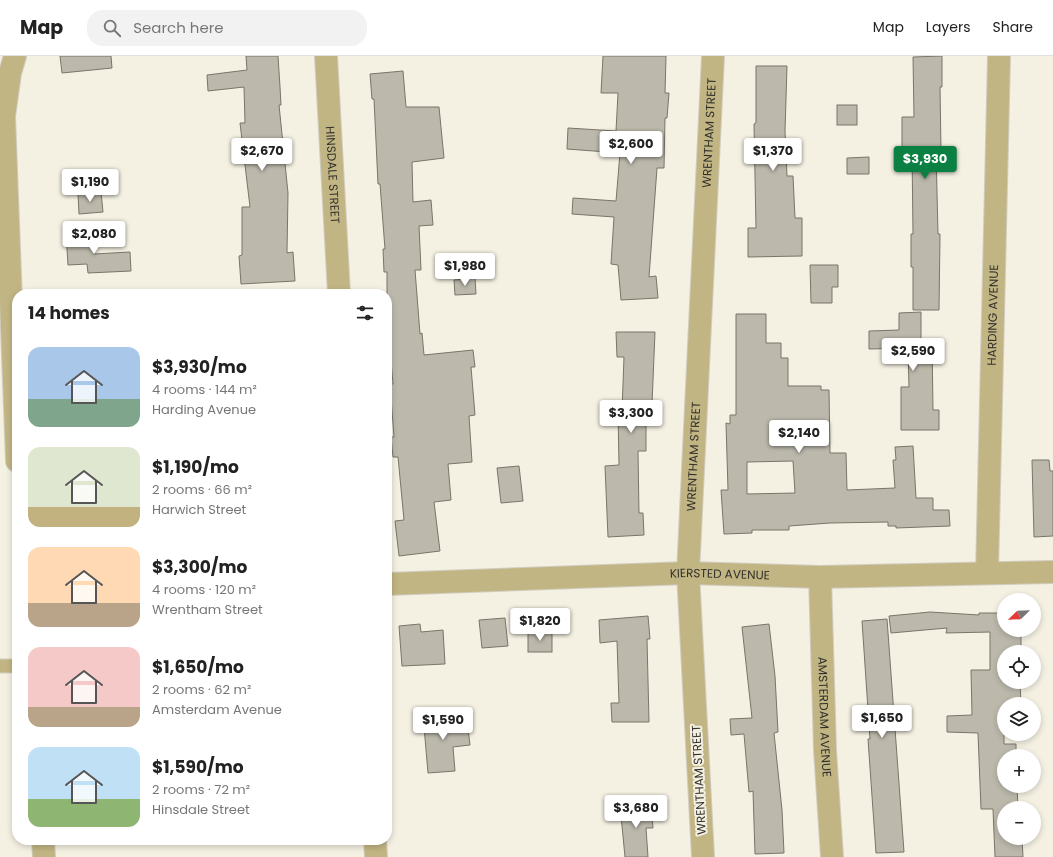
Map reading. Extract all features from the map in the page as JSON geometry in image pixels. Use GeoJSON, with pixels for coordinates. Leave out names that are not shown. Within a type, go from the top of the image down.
{"type":"FeatureCollection","features":[{"type":"Feature","properties":{"kind":"street"},"geometry":{"type":"LineString","coordinates":[[12,328],[4,116],[10,73],[15,56]]}},
{"type":"Feature","properties":{"kind":"street","name":"HINSDALE STREET"},"geometry":{"type":"LineString","coordinates":[[326,56],[339,289]]}},
{"type":"Feature","properties":{"kind":"street","name":"WRENTHAM STREET"},"geometry":{"type":"LineString","coordinates":[[703,857],[688,573],[713,56]]}},
{"type":"Feature","properties":{"kind":"street","name":"HARDING AVENUE"},"geometry":{"type":"LineString","coordinates":[[987,573],[999,56]]}},
{"type":"Feature","properties":{"kind":"street","name":"KIERSTED AVENUE"},"geometry":{"type":"LineString","coordinates":[[392,584],[688,573],[820,577],[1053,572]]}},
{"type":"Feature","properties":{"kind":"street","name":"AMSTERDAM AVENUE"},"geometry":{"type":"LineString","coordinates":[[820,577],[825,750],[832,857]]}},
{"type":"Feature","properties":{"kind":"street"},"geometry":{"type":"LineString","coordinates":[[43,845],[44,857]]}},
{"type":"Feature","properties":{"kind":"street"},"geometry":{"type":"LineString","coordinates":[[375,845],[376,857]]}},
{"type":"Feature","properties":{"kind":"lane"},"geometry":{"type":"LineString","coordinates":[[0,666],[12,666]]}},
{"type":"Feature","properties":{"kind":"building"},"geometry":{"type":"Polygon","coordinates":[[[60,56],[111,56],[112,68],[62,73],[60,56]]]}},
{"type":"Feature","properties":{"kind":"building"},"geometry":{"type":"Polygon","coordinates":[[[246,56],[278,56],[281,105],[279,105],[288,193],[287,253],[293,252],[295,281],[241,284],[239,256],[242,255],[242,207],[250,207],[240,123],[245,123],[244,87],[208,91],[207,75],[247,70],[246,56]]]}},
{"type":"Feature","properties":{"kind":"building"},"geometry":{"type":"Polygon","coordinates":[[[603,56],[666,56],[665,93],[669,93],[667,118],[665,118],[664,168],[657,168],[649,277],[656,276],[658,298],[621,300],[618,265],[611,264],[614,217],[572,214],[573,198],[616,201],[620,153],[567,149],[568,128],[616,131],[618,93],[601,93],[603,56]]]}},
{"type":"Feature","properties":{"kind":"building"},"geometry":{"type":"Polygon","coordinates":[[[942,56],[942,87],[940,87],[941,150],[936,150],[938,234],[940,234],[939,310],[913,310],[913,267],[911,267],[911,234],[913,234],[912,150],[902,150],[902,117],[914,117],[913,57],[942,56]]]}},
{"type":"Feature","properties":{"kind":"building"},"geometry":{"type":"Polygon","coordinates":[[[756,66],[787,66],[785,131],[787,176],[793,176],[795,218],[802,218],[802,256],[748,257],[748,228],[756,228],[754,124],[756,123],[756,66]]]}},
{"type":"Feature","properties":{"kind":"building"},"geometry":{"type":"Polygon","coordinates":[[[403,71],[406,107],[439,107],[444,158],[412,162],[413,202],[431,200],[433,225],[419,226],[421,270],[415,270],[420,334],[422,333],[424,355],[473,350],[475,367],[471,367],[475,415],[469,416],[472,462],[448,464],[451,500],[434,502],[440,551],[399,556],[395,521],[404,520],[398,457],[393,457],[392,447],[392,437],[394,437],[392,410],[392,289],[387,289],[387,272],[384,272],[383,249],[385,249],[380,184],[378,184],[374,99],[372,99],[370,74],[403,71]]]}},
{"type":"Feature","properties":{"kind":"building"},"geometry":{"type":"Polygon","coordinates":[[[837,105],[857,105],[857,125],[837,125],[837,105]]]}},
{"type":"Feature","properties":{"kind":"building"},"geometry":{"type":"Polygon","coordinates":[[[869,157],[869,174],[847,174],[847,158],[869,157]]]}},
{"type":"Feature","properties":{"kind":"building"},"geometry":{"type":"Polygon","coordinates":[[[101,192],[103,212],[79,214],[78,194],[101,192]]]}},
{"type":"Feature","properties":{"kind":"building"},"geometry":{"type":"Polygon","coordinates":[[[92,231],[94,254],[130,252],[131,271],[88,273],[87,264],[68,265],[66,233],[92,231]]]}},
{"type":"Feature","properties":{"kind":"building"},"geometry":{"type":"Polygon","coordinates":[[[810,265],[838,265],[838,287],[832,287],[832,303],[811,303],[810,265]]]}},
{"type":"Feature","properties":{"kind":"building"},"geometry":{"type":"Polygon","coordinates":[[[475,278],[476,294],[455,295],[454,280],[475,278]]]}},
{"type":"Feature","properties":{"kind":"building"},"geometry":{"type":"Polygon","coordinates":[[[921,312],[921,341],[932,341],[933,410],[939,410],[939,430],[901,430],[901,387],[909,387],[908,348],[869,349],[869,331],[899,330],[899,313],[921,312]]]}},
{"type":"Feature","properties":{"kind":"building"},"geometry":{"type":"Polygon","coordinates":[[[736,314],[766,314],[766,343],[781,343],[781,358],[788,358],[788,386],[821,386],[821,390],[829,390],[830,453],[846,453],[847,490],[895,488],[893,460],[896,460],[895,447],[913,446],[916,498],[933,498],[933,510],[949,510],[950,526],[896,528],[896,526],[888,526],[888,522],[830,523],[789,526],[789,530],[752,530],[752,533],[724,534],[721,490],[728,490],[726,423],[730,424],[730,415],[736,415],[736,314]],[[793,461],[747,462],[747,494],[795,493],[793,461]]]}},
{"type":"Feature","properties":{"kind":"building"},"geometry":{"type":"Polygon","coordinates":[[[616,332],[655,332],[652,404],[646,404],[646,451],[638,451],[639,513],[643,513],[644,535],[608,537],[605,466],[619,465],[618,411],[622,411],[624,357],[617,357],[616,332]]]}},
{"type":"Feature","properties":{"kind":"building"},"geometry":{"type":"Polygon","coordinates":[[[1032,460],[1049,460],[1050,471],[1053,471],[1053,536],[1034,537],[1032,460]]]}},
{"type":"Feature","properties":{"kind":"building"},"geometry":{"type":"Polygon","coordinates":[[[519,466],[523,501],[501,503],[497,468],[519,466]]]}},
{"type":"Feature","properties":{"kind":"building"},"geometry":{"type":"Polygon","coordinates":[[[930,612],[979,615],[979,613],[997,613],[997,637],[1021,637],[1021,645],[997,645],[997,689],[1020,689],[1021,697],[997,697],[997,741],[1004,741],[1004,744],[1016,744],[1016,749],[997,749],[997,793],[1017,793],[1018,801],[997,801],[997,845],[1022,845],[1023,857],[995,857],[993,809],[981,809],[978,733],[947,732],[947,716],[972,715],[971,670],[990,670],[990,632],[946,633],[947,628],[891,633],[889,616],[930,612]]]}},
{"type":"Feature","properties":{"kind":"building"},"geometry":{"type":"Polygon","coordinates":[[[648,616],[650,639],[647,639],[649,722],[612,722],[611,703],[619,703],[617,641],[600,643],[599,620],[648,616]]]}},
{"type":"Feature","properties":{"kind":"building"},"geometry":{"type":"Polygon","coordinates":[[[505,618],[508,646],[482,648],[479,620],[505,618]]]}},
{"type":"Feature","properties":{"kind":"building"},"geometry":{"type":"Polygon","coordinates":[[[887,619],[904,852],[876,853],[862,621],[887,619]]]}},
{"type":"Feature","properties":{"kind":"building"},"geometry":{"type":"Polygon","coordinates":[[[420,624],[421,632],[443,630],[445,664],[402,666],[399,626],[420,624]]]}},
{"type":"Feature","properties":{"kind":"building"},"geometry":{"type":"Polygon","coordinates":[[[769,624],[775,676],[778,732],[774,733],[782,810],[784,853],[755,854],[753,791],[749,792],[744,734],[731,735],[730,719],[752,718],[742,627],[769,624]]]}},
{"type":"Feature","properties":{"kind":"building"},"geometry":{"type":"Polygon","coordinates":[[[528,632],[552,632],[552,652],[528,652],[528,632]]]}},
{"type":"Feature","properties":{"kind":"building"},"geometry":{"type":"Polygon","coordinates":[[[450,713],[451,723],[467,721],[470,745],[453,747],[455,771],[428,773],[423,715],[450,713]]]}},
{"type":"Feature","properties":{"kind":"building"},"geometry":{"type":"Polygon","coordinates":[[[651,803],[653,828],[646,828],[648,857],[625,857],[620,805],[651,803]]]}}]}
